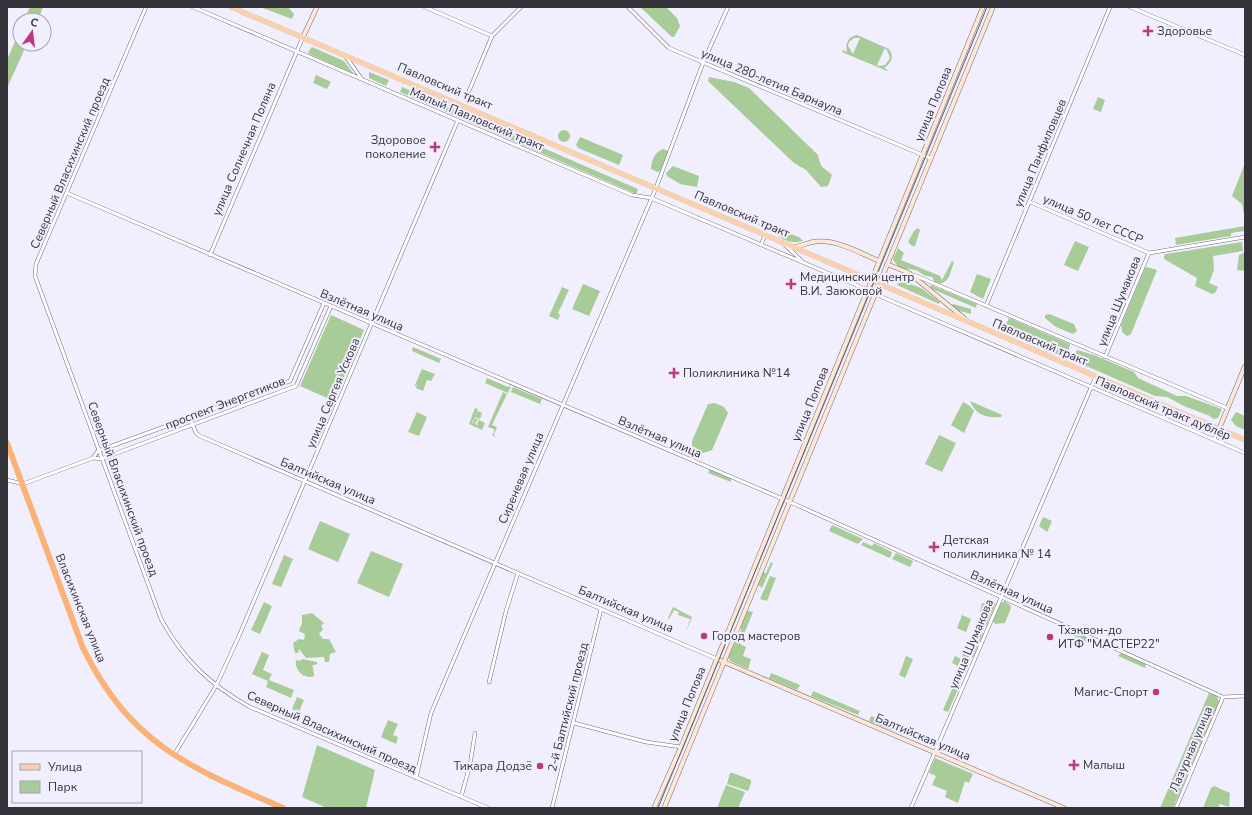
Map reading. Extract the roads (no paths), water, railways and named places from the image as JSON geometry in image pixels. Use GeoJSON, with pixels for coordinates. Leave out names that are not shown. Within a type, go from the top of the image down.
{"type":"FeatureCollection","features":[{"type":"Feature","properties":{"kind":"highway","name":"Власихинская улица"},"geometry":{"type":"LineString","coordinates":[[7,443],[75,629],[94,670],[126,714],[155,742],[174,756],[219,780],[283,808]]}},
{"type":"Feature","properties":{"kind":"main road","name":"Павловский тракт"},"geometry":{"type":"LineString","coordinates":[[231,7],[1245,440]]}},
{"type":"Feature","properties":{"kind":"main road"},"geometry":{"type":"LineString","coordinates":[[303,37],[317,7]]}},
{"type":"Feature","properties":{"kind":"main road","name":"улица Попова"},"geometry":{"type":"LineString","coordinates":[[654,808],[681,747],[983,7]]}},
{"type":"Feature","properties":{"kind":"main road","name":"улица Попова"},"geometry":{"type":"LineString","coordinates":[[664,808],[993,7]]}},
{"type":"Feature","properties":{"kind":"main road"},"geometry":{"type":"LineString","coordinates":[[907,195],[914,198]]}},
{"type":"Feature","properties":{"kind":"main road"},"geometry":{"type":"LineString","coordinates":[[795,248],[813,242],[821,242],[848,248],[879,261]]}},
{"type":"Feature","properties":{"kind":"main road"},"geometry":{"type":"LineString","coordinates":[[887,264],[909,274],[949,308],[971,323]]}},
{"type":"Feature","properties":{"kind":"main road"},"geometry":{"type":"LineString","coordinates":[[1219,429],[1245,366]]}},
{"type":"Feature","properties":{"kind":"main road"},"geometry":{"type":"LineString","coordinates":[[834,373],[842,376]]}},
{"type":"Feature","properties":{"kind":"main road","name":"Балтийская улица"},"geometry":{"type":"LineString","coordinates":[[717,659],[1064,808]]}},
{"type":"Feature","properties":{"kind":"main road"},"geometry":{"type":"LineString","coordinates":[[707,682],[715,685]]}},
{"type":"Feature","properties":{"kind":"street","name":"Северный Власихинский проезд"},"geometry":{"type":"LineString","coordinates":[[146,7],[36,264],[35,276],[98,451],[161,619],[185,656],[216,686],[250,707],[488,808]]}},
{"type":"Feature","properties":{"kind":"street"},"geometry":{"type":"LineString","coordinates":[[193,7],[297,51]]}},
{"type":"Feature","properties":{"kind":"street"},"geometry":{"type":"LineString","coordinates":[[425,7],[492,36]]}},
{"type":"Feature","properties":{"kind":"street"},"geometry":{"type":"LineString","coordinates":[[469,91],[492,36],[521,7]]}},
{"type":"Feature","properties":{"kind":"street","name":"улица 280-летия Барнаула"},"geometry":{"type":"LineString","coordinates":[[628,7],[669,48],[922,156],[930,158]]}},
{"type":"Feature","properties":{"kind":"street","name":"Сиреневая улица"},"geometry":{"type":"LineString","coordinates":[[416,778],[431,713],[656,188],[703,63],[728,7]]}},
{"type":"Feature","properties":{"kind":"street","name":"улица Панфиловцев"},"geometry":{"type":"LineString","coordinates":[[986,306],[1110,7]]}},
{"type":"Feature","properties":{"kind":"street"},"geometry":{"type":"LineString","coordinates":[[1130,7],[1245,55]]}},
{"type":"Feature","properties":{"kind":"street","name":"улица Солнечная Поляна"},"geometry":{"type":"LineString","coordinates":[[210,255],[303,37]]}},
{"type":"Feature","properties":{"kind":"street","name":"Малый Павловский тракт"},"geometry":{"type":"LineString","coordinates":[[297,51],[632,195],[651,198]]}},
{"type":"Feature","properties":{"kind":"street"},"geometry":{"type":"LineString","coordinates":[[345,55],[361,78]]}},
{"type":"Feature","properties":{"kind":"street","name":"улица Сергея Ускова"},"geometry":{"type":"LineString","coordinates":[[174,756],[216,686],[458,120]]}},
{"type":"Feature","properties":{"kind":"street","name":"Взлётная улица"},"geometry":{"type":"LineString","coordinates":[[67,193],[790,502],[1223,697],[1245,696]]}},
{"type":"Feature","properties":{"kind":"street"},"geometry":{"type":"LineString","coordinates":[[651,198],[868,290]]}},
{"type":"Feature","properties":{"kind":"street","name":"улица 50 лет СССР"},"geometry":{"type":"LineString","coordinates":[[1030,202],[1149,253],[1245,237]]}},
{"type":"Feature","properties":{"kind":"street"},"geometry":{"type":"LineString","coordinates":[[761,245],[765,235]]}},
{"type":"Feature","properties":{"kind":"street"},"geometry":{"type":"LineString","coordinates":[[782,242],[805,264]]}},
{"type":"Feature","properties":{"kind":"street","name":"улица Шумакова"},"geometry":{"type":"LineString","coordinates":[[1106,357],[1149,253]]}},
{"type":"Feature","properties":{"kind":"street"},"geometry":{"type":"LineString","coordinates":[[909,274],[1227,408]]}},
{"type":"Feature","properties":{"kind":"street","name":"Павловский тракт дублёр"},"geometry":{"type":"LineString","coordinates":[[875,294],[1245,453]]}},
{"type":"Feature","properties":{"kind":"street","name":"проспект Энергетиков"},"geometry":{"type":"LineString","coordinates":[[98,451],[290,382],[324,303]]}},
{"type":"Feature","properties":{"kind":"street","name":"проспект Энергетиков"},"geometry":{"type":"LineString","coordinates":[[101,459],[296,386],[331,306]]}},
{"type":"Feature","properties":{"kind":"street"},"geometry":{"type":"LineString","coordinates":[[308,339],[315,342]]}},
{"type":"Feature","properties":{"kind":"street","name":"улица Шумакова"},"geometry":{"type":"LineString","coordinates":[[910,808],[1096,376]]}},
{"type":"Feature","properties":{"kind":"street","name":"Балтийская улица"},"geometry":{"type":"LineString","coordinates":[[190,418],[200,436],[717,659]]}},
{"type":"Feature","properties":{"kind":"street"},"geometry":{"type":"LineString","coordinates":[[1214,439],[1219,429]]}},
{"type":"Feature","properties":{"kind":"street"},"geometry":{"type":"LineString","coordinates":[[93,458],[98,451]]}},
{"type":"Feature","properties":{"kind":"street"},"geometry":{"type":"LineString","coordinates":[[7,480],[23,484],[93,458],[101,459]]}},
{"type":"Feature","properties":{"kind":"street"},"geometry":{"type":"LineString","coordinates":[[489,682],[506,611],[518,574]]}},
{"type":"Feature","properties":{"kind":"street","name":"2-й Балтийский проезд"},"geometry":{"type":"LineString","coordinates":[[552,808],[601,609]]}},
{"type":"Feature","properties":{"kind":"street","name":"Лазурная улица"},"geometry":{"type":"LineString","coordinates":[[1176,808],[1223,697]]}},
{"type":"Feature","properties":{"kind":"street"},"geometry":{"type":"LineString","coordinates":[[574,723],[646,742],[681,747]]}},
{"type":"Feature","properties":{"kind":"street"},"geometry":{"type":"LineString","coordinates":[[462,797],[470,765],[475,733]]}},
{"type":"Feature","properties":{"kind":"waterway"},"geometry":{"type":"LineString","coordinates":[[698,198],[763,226]]}},
{"type":"Feature","properties":{"kind":"tram line"},"geometry":{"type":"LineString","coordinates":[[658,808],[987,7]]}},
{"type":"Feature","properties":{"kind":"place","name":"Здоровье"},"geometry":{"type":"Point","coordinates":[1148,31]}},
{"type":"Feature","properties":{"kind":"place","name":"Здоровое поколение"},"geometry":{"type":"Point","coordinates":[435,147]}},
{"type":"Feature","properties":{"kind":"place","name":"Медицинский центр В.И. Заюковой"},"geometry":{"type":"Point","coordinates":[791,284]}},
{"type":"Feature","properties":{"kind":"place","name":"Поликлиника №14"},"geometry":{"type":"Point","coordinates":[674,373]}},
{"type":"Feature","properties":{"kind":"place","name":"Детская поликлиника № 14"},"geometry":{"type":"Point","coordinates":[934,547]}},
{"type":"Feature","properties":{"kind":"place","name":"Город мастеров"},"geometry":{"type":"Point","coordinates":[704,636]}},
{"type":"Feature","properties":{"kind":"place","name":"Тхэквон-до ИТФ \"МАСТЕР22\""},"geometry":{"type":"Point","coordinates":[1050,637]}},
{"type":"Feature","properties":{"kind":"place","name":"Магис-Спорт"},"geometry":{"type":"Point","coordinates":[1156,692]}},
{"type":"Feature","properties":{"kind":"place","name":"Малыш"},"geometry":{"type":"Point","coordinates":[1074,765]}},
{"type":"Feature","properties":{"kind":"place","name":"Тикара Додзё"},"geometry":{"type":"Point","coordinates":[540,766]}}]}
